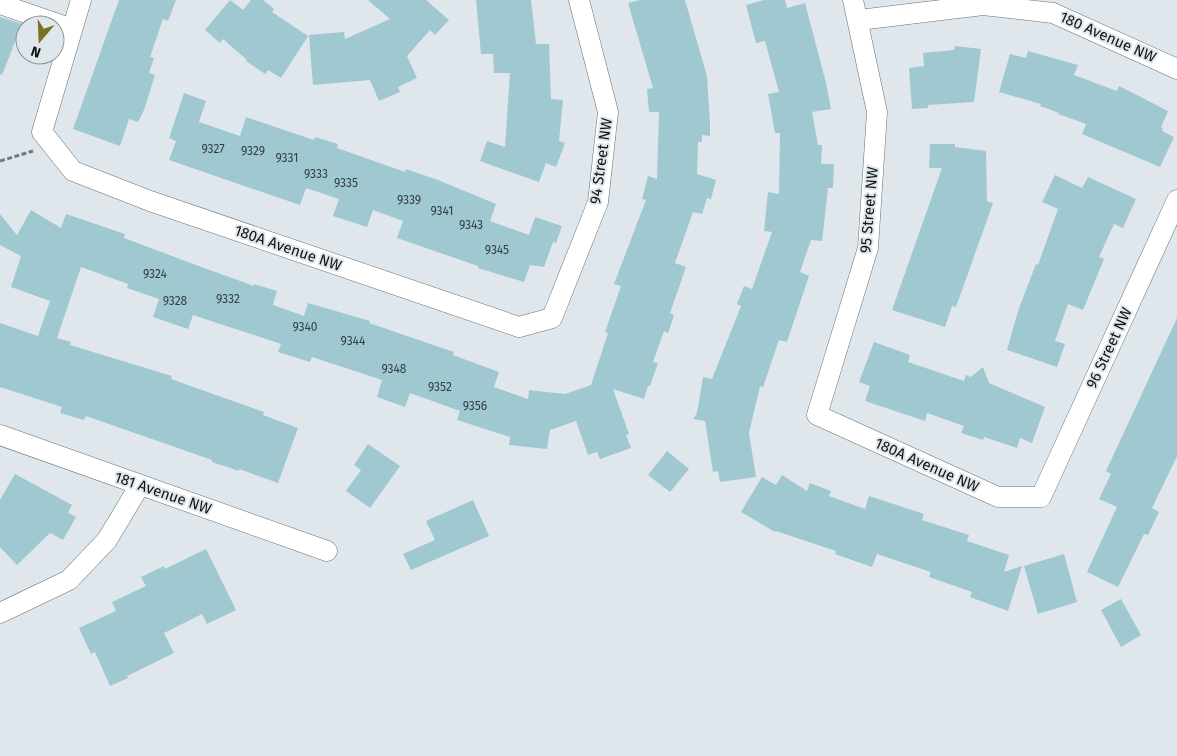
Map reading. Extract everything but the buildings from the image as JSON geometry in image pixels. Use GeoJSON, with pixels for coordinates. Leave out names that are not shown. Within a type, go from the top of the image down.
{"type":"FeatureCollection","features":[{"type":"Feature","properties":{"kind":"street"},"geometry":{"type":"LineString","coordinates":[[47,139],[80,0]]}},
{"type":"Feature","properties":{"kind":"street","name":"94 Street NW"},"geometry":{"type":"LineString","coordinates":[[552,318],[598,202],[608,112],[579,0]]}},
{"type":"Feature","properties":{"kind":"street","name":"95 Street NW"},"geometry":{"type":"LineString","coordinates":[[817,415],[868,248],[877,112],[853,0]]}},
{"type":"Feature","properties":{"kind":"street"},"geometry":{"type":"LineString","coordinates":[[0,4],[72,29]]}},
{"type":"Feature","properties":{"kind":"street","name":"180 Avenue NW"},"geometry":{"type":"LineString","coordinates":[[858,20],[983,5],[1053,13],[1177,69]]}},
{"type":"Feature","properties":{"kind":"street","name":"180A Avenue NW"},"geometry":{"type":"LineString","coordinates":[[47,139],[73,171],[159,204],[519,328],[552,318]]}},
{"type":"Feature","properties":{"kind":"street","name":"96 Street NW"},"geometry":{"type":"LineString","coordinates":[[1041,497],[1177,200]]}},
{"type":"Feature","properties":{"kind":"street","name":"180A Avenue NW"},"geometry":{"type":"LineString","coordinates":[[817,415],[998,497],[1041,497]]}},
{"type":"Feature","properties":{"kind":"street","name":"181 Avenue NW"},"geometry":{"type":"LineString","coordinates":[[0,435],[327,550]]}},
{"type":"Feature","properties":{"kind":"street"},"geometry":{"type":"LineString","coordinates":[[0,613],[69,580],[107,540],[140,485]]}},
{"type":"Feature","properties":{"kind":"path"},"geometry":{"type":"LineString","coordinates":[[0,161],[47,139]]}}]}
